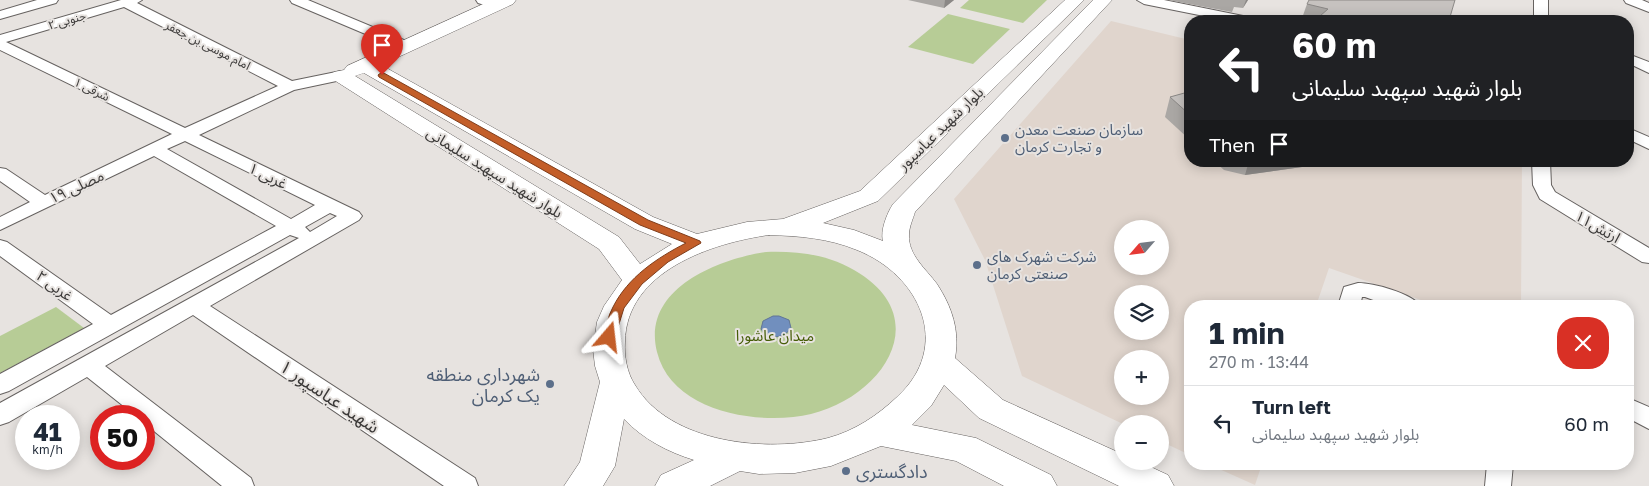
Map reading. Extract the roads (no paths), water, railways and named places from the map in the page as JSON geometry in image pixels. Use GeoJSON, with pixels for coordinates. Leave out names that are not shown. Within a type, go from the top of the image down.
{"type":"FeatureCollection","features":[{"type":"Feature","properties":{"kind":"main road","name":"بلوار شهید عباسپور"},"geometry":{"type":"LineString","coordinates":[[787,227],[869,196],[1075,0]]}},
{"type":"Feature","properties":{"kind":"main road","name":"بلوار شهید عباسپور"},"geometry":{"type":"LineString","coordinates":[[904,266],[895,236],[902,210],[1104,0]]}},
{"type":"Feature","properties":{"kind":"main road"},"geometry":{"type":"LineString","coordinates":[[341,76],[495,2]]}},
{"type":"Feature","properties":{"kind":"main road","name":"بلوار شهید سپهبد سلیمانی"},"geometry":{"type":"LineString","coordinates":[[365,65],[644,223],[696,243]]}},
{"type":"Feature","properties":{"kind":"main road","name":"بلوار شهید سپهبد سلیمانی"},"geometry":{"type":"LineString","coordinates":[[341,76],[609,244],[638,281]]}},
{"type":"Feature","properties":{"kind":"main road"},"geometry":{"type":"LineString","coordinates":[[787,227],[815,229],[842,235],[875,248],[904,266],[926,289],[938,316],[941,338],[938,362],[933,377],[911,406],[896,420],[878,432],[858,442],[811,456],[769,459],[736,457],[690,446],[669,436],[637,412],[625,398],[616,383],[608,352],[609,337],[618,307],[638,281],[664,260],[696,243],[731,232],[787,227]]}},
{"type":"Feature","properties":{"kind":"main road"},"geometry":{"type":"LineString","coordinates":[[938,362],[991,408],[1155,486]]}},
{"type":"Feature","properties":{"kind":"main road"},"geometry":{"type":"LineString","coordinates":[[583,486],[596,466],[616,383]]}},
{"type":"Feature","properties":{"kind":"main road"},"geometry":{"type":"LineString","coordinates":[[878,432],[963,448],[1038,486]]}},
{"type":"Feature","properties":{"kind":"main road"},"geometry":{"type":"LineString","coordinates":[[674,486],[736,457]]}},
{"type":"Feature","properties":{"kind":"street"},"geometry":{"type":"LineString","coordinates":[[0,15],[51,0]]}},
{"type":"Feature","properties":{"kind":"street","name":"امام موسی بن جعفر"},"geometry":{"type":"LineString","coordinates":[[96,0],[125,3],[290,86]]}},
{"type":"Feature","properties":{"kind":"street"},"geometry":{"type":"LineString","coordinates":[[297,0],[406,46]]}},
{"type":"Feature","properties":{"kind":"street"},"geometry":{"type":"LineString","coordinates":[[1144,0],[1218,15]]}},
{"type":"Feature","properties":{"kind":"street"},"geometry":{"type":"LineString","coordinates":[[1541,0],[1541,15]]}},
{"type":"Feature","properties":{"kind":"street"},"geometry":{"type":"LineString","coordinates":[[1631,0],[1649,8]]}},
{"type":"Feature","properties":{"kind":"street","name":"جنوبی ۲"},"geometry":{"type":"LineString","coordinates":[[0,39],[125,3]]}},
{"type":"Feature","properties":{"kind":"street","name":"شرقی ۱"},"geometry":{"type":"LineString","coordinates":[[0,44],[184,135]]}},
{"type":"Feature","properties":{"kind":"street"},"geometry":{"type":"LineString","coordinates":[[1634,61],[1649,68]]}},
{"type":"Feature","properties":{"kind":"street","name":"مصلی ۱۹"},"geometry":{"type":"LineString","coordinates":[[0,224],[154,149],[290,86],[341,76]]}},
{"type":"Feature","properties":{"kind":"street","name":"۱ غربی"},"geometry":{"type":"LineString","coordinates":[[184,135],[352,216],[312,239]]}},
{"type":"Feature","properties":{"kind":"street"},"geometry":{"type":"LineString","coordinates":[[1634,136],[1649,144]]}},
{"type":"Feature","properties":{"kind":"street"},"geometry":{"type":"LineString","coordinates":[[154,149],[312,239]]}},
{"type":"Feature","properties":{"kind":"street","name":"ارتش۱۱"},"geometry":{"type":"LineString","coordinates":[[1541,167],[1542,185],[1547,195],[1649,257]]}},
{"type":"Feature","properties":{"kind":"street"},"geometry":{"type":"LineString","coordinates":[[0,174],[43,202]]}},
{"type":"Feature","properties":{"kind":"street"},"geometry":{"type":"LineString","coordinates":[[0,385],[330,205]]}},
{"type":"Feature","properties":{"kind":"street"},"geometry":{"type":"LineString","coordinates":[[0,415],[312,239]]}},
{"type":"Feature","properties":{"kind":"street","name":"۲ غربی"},"geometry":{"type":"LineString","coordinates":[[0,246],[110,325]]}},
{"type":"Feature","properties":{"kind":"street"},"geometry":{"type":"LineString","coordinates":[[1353,298],[1368,291],[1393,300]]}},
{"type":"Feature","properties":{"kind":"street","name":"شهید عباسپور ۱"},"geometry":{"type":"LineString","coordinates":[[195,306],[465,486]]}},
{"type":"Feature","properties":{"kind":"street"},"geometry":{"type":"LineString","coordinates":[[88,366],[241,486]]}},
{"type":"Feature","properties":{"kind":"street"},"geometry":{"type":"LineString","coordinates":[[1634,411],[1649,419]]}},
{"type":"Feature","properties":{"kind":"street"},"geometry":{"type":"LineString","coordinates":[[1498,486],[1499,470]]}},
{"type":"Feature","properties":{"kind":"water"},"geometry":{"type":"Polygon","coordinates":[[[773,316],[789,320],[791,328],[788,332],[776,337],[764,333],[761,329],[763,321],[773,316]]]}},
{"type":"Feature","properties":{"kind":"place","name":"سازمان صنعت معدن و تجارت کرمان"},"geometry":{"type":"Point","coordinates":[1005,138]}},
{"type":"Feature","properties":{"kind":"place","name":"شرکت شهرک های صنعتی کرمان"},"geometry":{"type":"Point","coordinates":[977,265]}},
{"type":"Feature","properties":{"kind":"place","name":"شهرداری منطقه یک کرمان"},"geometry":{"type":"Point","coordinates":[550,384]}},
{"type":"Feature","properties":{"kind":"place","name":"دادگستری"},"geometry":{"type":"Point","coordinates":[846,471]}},
{"type":"Feature","properties":{"kind":"park label","name":"میدان عاشورا"},"geometry":{"type":"Point","coordinates":[775,335]}}]}
